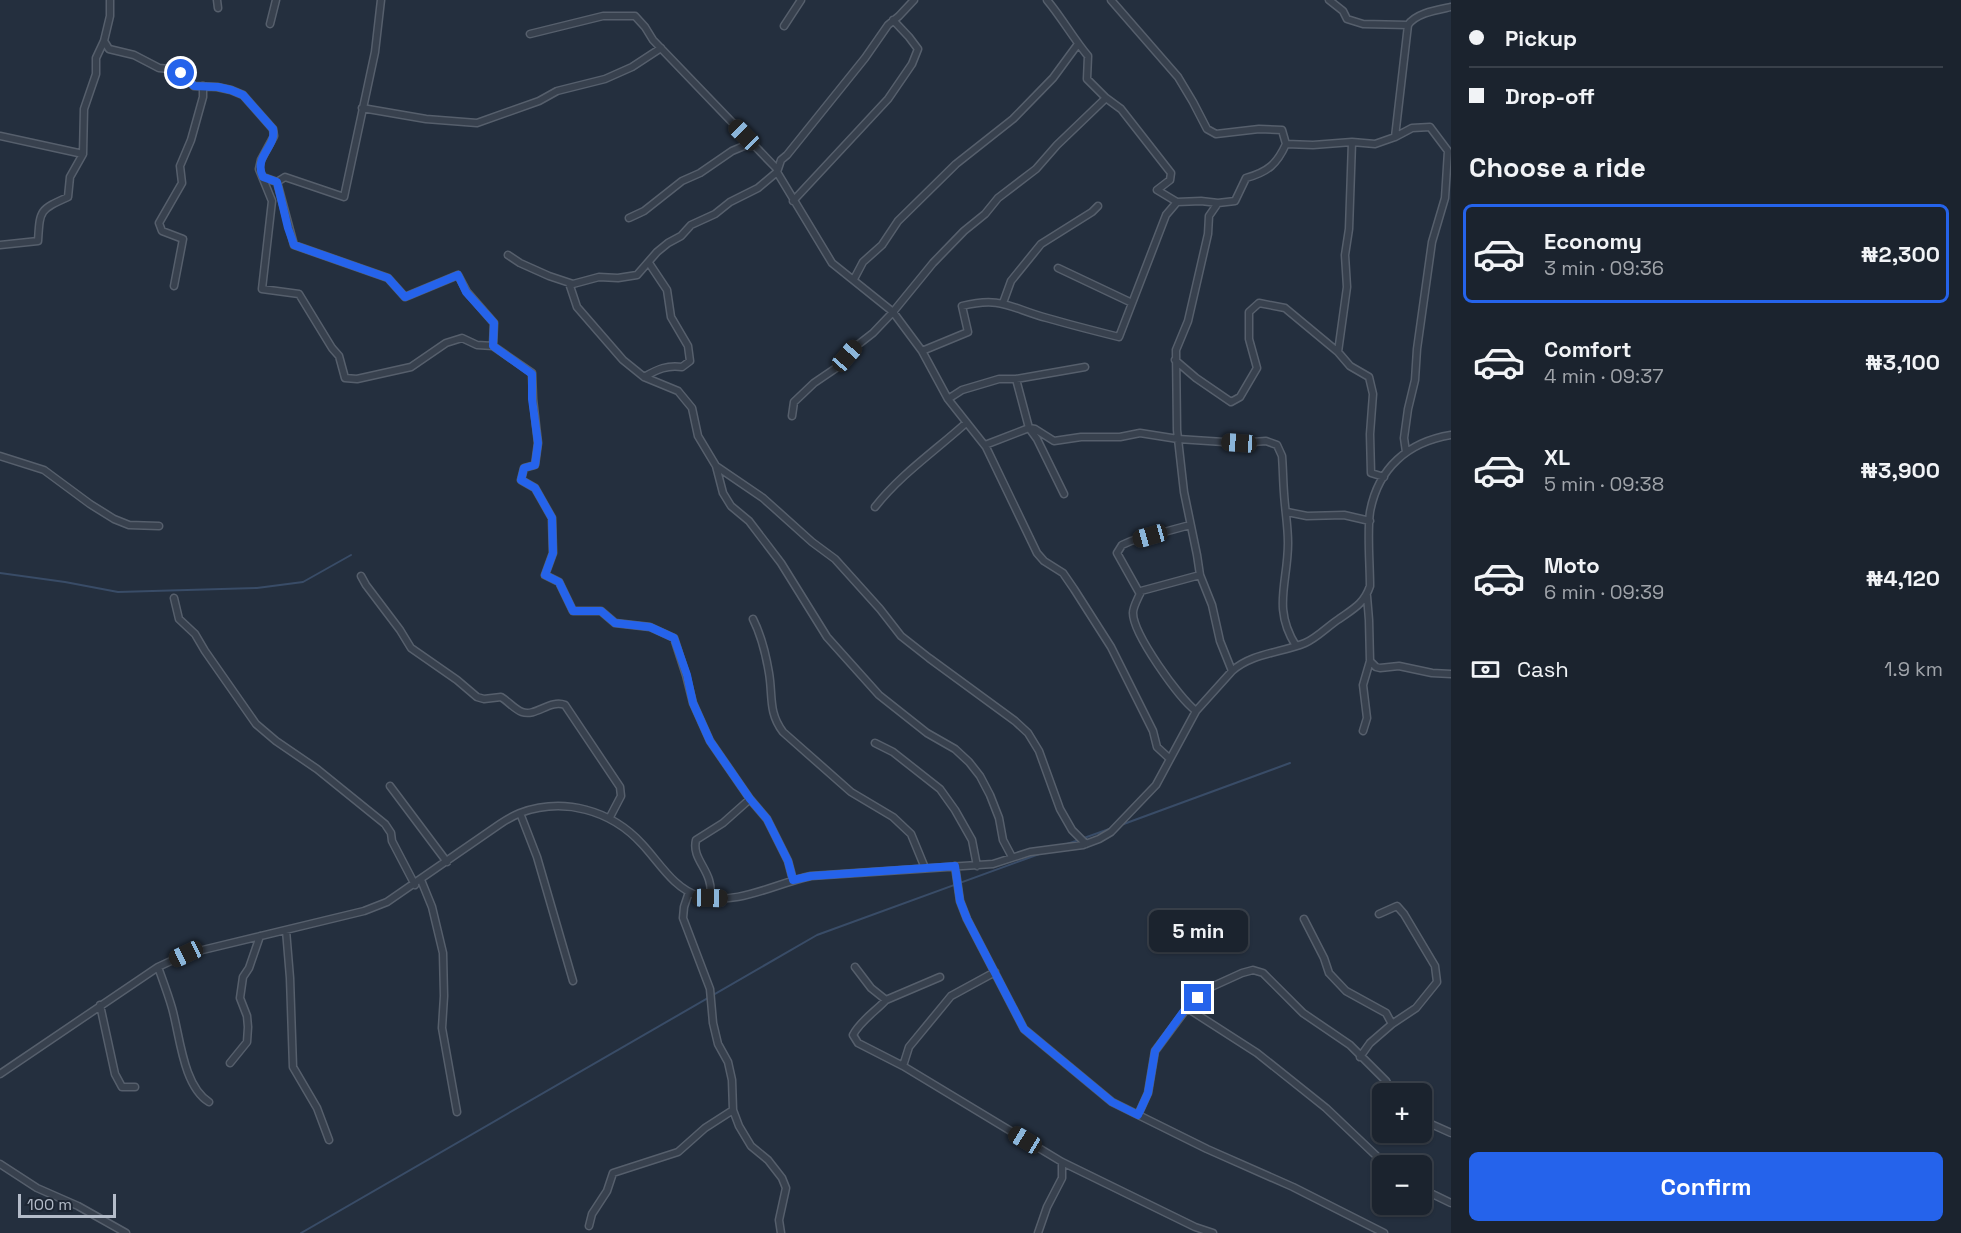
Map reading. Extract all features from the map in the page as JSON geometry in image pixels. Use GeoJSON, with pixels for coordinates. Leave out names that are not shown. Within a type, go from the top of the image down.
{"type":"FeatureCollection","features":[{"type":"Feature","properties":{"kind":"street"},"geometry":{"type":"LineString","coordinates":[[0,245],[39,241],[40,215],[49,205],[68,197],[70,177],[82,154],[84,109],[96,74],[96,58],[104,41],[111,15],[110,0]]}},
{"type":"Feature","properties":{"kind":"street"},"geometry":{"type":"LineString","coordinates":[[217,0],[218,8]]}},
{"type":"Feature","properties":{"kind":"street"},"geometry":{"type":"LineString","coordinates":[[270,24],[276,0]]}},
{"type":"Feature","properties":{"kind":"street"},"geometry":{"type":"LineString","coordinates":[[277,182],[285,177],[344,197],[375,52],[381,0]]}},
{"type":"Feature","properties":{"kind":"street"},"geometry":{"type":"LineString","coordinates":[[784,26],[801,0]]}},
{"type":"Feature","properties":{"kind":"street"},"geometry":{"type":"LineString","coordinates":[[508,255],[530,267],[573,284],[599,277],[618,278],[637,275],[657,252],[681,236],[691,225],[715,214],[730,202],[758,188],[777,171],[781,160],[865,58],[893,20],[914,0]]}},
{"type":"Feature","properties":{"kind":"street"},"geometry":{"type":"LineString","coordinates":[[1047,0],[1061,16],[1088,56],[1087,79],[1121,109],[1170,173],[1170,180],[1157,190],[1177,202],[1235,201],[1246,178],[1264,173],[1269,166],[1278,161],[1286,144],[1282,130],[1260,129],[1216,134],[1207,129],[1178,77],[1111,0]]}},
{"type":"Feature","properties":{"kind":"street"},"geometry":{"type":"LineString","coordinates":[[1329,0],[1343,11],[1347,20],[1370,25],[1408,25]]}},
{"type":"Feature","properties":{"kind":"street"},"geometry":{"type":"LineString","coordinates":[[1395,137],[1408,25],[1425,14],[1451,7]]}},
{"type":"Feature","properties":{"kind":"street"},"geometry":{"type":"LineString","coordinates":[[530,34],[603,16],[635,16],[661,48],[777,171],[832,263],[893,312],[922,351],[948,399],[985,445],[1037,553],[1044,561],[1063,573],[1074,589],[1111,647],[1159,749],[1170,759]]}},
{"type":"Feature","properties":{"kind":"street"},"geometry":{"type":"LineString","coordinates":[[793,201],[888,99],[912,64],[918,50],[893,20]]}},
{"type":"Feature","properties":{"kind":"street"},"geometry":{"type":"LineString","coordinates":[[104,41],[110,50],[134,55],[159,68],[181,73],[194,86],[231,90],[243,95],[273,129],[274,136],[261,160],[259,169],[272,201],[262,289],[298,294],[339,356],[345,378],[357,379],[411,367],[446,343],[462,338],[477,345],[493,346],[532,374],[532,399],[538,443],[535,465],[524,468],[521,480],[535,488],[552,518],[553,553],[545,575],[559,582],[573,611],[601,611],[615,623],[650,627],[674,638],[687,675],[693,703],[710,741],[770,826],[788,861],[793,880]]}},
{"type":"Feature","properties":{"kind":"street"},"geometry":{"type":"LineString","coordinates":[[854,279],[863,262],[882,245],[898,221],[956,164],[1013,119],[1053,78],[1078,44]]}},
{"type":"Feature","properties":{"kind":"street"},"geometry":{"type":"LineString","coordinates":[[362,108],[426,119],[477,123],[539,101],[557,92],[605,80],[632,67],[661,48]]}},
{"type":"Feature","properties":{"kind":"street"},"geometry":{"type":"LineString","coordinates":[[174,286],[183,239],[162,231],[159,223],[182,183],[180,166],[191,140],[203,86]]}},
{"type":"Feature","properties":{"kind":"street"},"geometry":{"type":"LineString","coordinates":[[792,416],[794,402],[814,383],[839,366],[855,347],[873,333],[963,231],[985,214],[998,198],[1036,169],[1057,145],[1106,98]]}},
{"type":"Feature","properties":{"kind":"street"},"geometry":{"type":"LineString","coordinates":[[1286,144],[1313,145],[1352,142],[1375,144],[1412,128],[1430,127],[1450,151],[1445,198],[1432,242],[1425,285],[1415,380],[1404,438],[1406,452]]}},
{"type":"Feature","properties":{"kind":"street"},"geometry":{"type":"LineString","coordinates":[[0,136],[82,154]]}},
{"type":"Feature","properties":{"kind":"street"},"geometry":{"type":"LineString","coordinates":[[629,218],[644,210],[682,181],[700,173],[732,151],[751,142]]}},
{"type":"Feature","properties":{"kind":"street"},"geometry":{"type":"LineString","coordinates":[[1338,352],[1347,287],[1345,255],[1349,229],[1352,142]]}},
{"type":"Feature","properties":{"kind":"street"},"geometry":{"type":"LineString","coordinates":[[263,177],[277,182]]}},
{"type":"Feature","properties":{"kind":"street"},"geometry":{"type":"LineString","coordinates":[[277,182],[294,245],[388,278],[405,297],[458,275],[466,292],[494,323],[493,346]]}},
{"type":"Feature","properties":{"kind":"street"},"geometry":{"type":"LineString","coordinates":[[922,351],[968,332],[962,306],[980,301],[1003,303],[1119,337],[1166,215],[1177,202]]}},
{"type":"Feature","properties":{"kind":"street"},"geometry":{"type":"LineString","coordinates":[[1218,203],[1209,216],[1208,234],[1188,321],[1178,344],[1175,360],[1178,438],[1184,492],[1200,575],[1212,605],[1220,641],[1232,671]]}},
{"type":"Feature","properties":{"kind":"street"},"geometry":{"type":"LineString","coordinates":[[1003,303],[1011,281],[1041,244],[1098,206]]}},
{"type":"Feature","properties":{"kind":"street"},"geometry":{"type":"LineString","coordinates":[[644,377],[669,365],[682,367],[690,361],[688,346],[671,317],[666,290],[649,262]]}},
{"type":"Feature","properties":{"kind":"street"},"geometry":{"type":"LineString","coordinates":[[1058,268],[1132,303]]}},
{"type":"Feature","properties":{"kind":"street"},"geometry":{"type":"LineString","coordinates":[[569,283],[577,307],[623,360],[644,377],[678,391],[692,408],[698,436],[716,466],[723,493],[731,506],[750,521],[781,563],[827,637],[879,695],[927,733],[955,749],[980,776],[999,818],[1003,840],[1012,858]]}},
{"type":"Feature","properties":{"kind":"street"},"geometry":{"type":"LineString","coordinates":[[1175,360],[1196,378],[1231,402],[1240,397],[1257,368],[1249,339],[1249,312],[1259,303],[1285,308],[1338,352],[1350,366],[1369,377],[1373,394],[1370,434],[1371,473],[1384,477]]}},
{"type":"Feature","properties":{"kind":"street"},"geometry":{"type":"LineString","coordinates":[[948,399],[962,390],[999,379],[1052,374],[1085,367]]}},
{"type":"Feature","properties":{"kind":"street"},"geometry":{"type":"LineString","coordinates":[[1016,379],[1029,428],[1037,439],[1064,494]]}},
{"type":"Feature","properties":{"kind":"street"},"geometry":{"type":"LineString","coordinates":[[875,507],[920,460],[931,454],[966,423]]}},
{"type":"Feature","properties":{"kind":"street"},"geometry":{"type":"LineString","coordinates":[[985,445],[1029,428],[1035,429],[1054,441],[1081,437],[1120,437],[1140,433],[1239,443],[1266,441],[1277,445],[1282,456],[1287,512],[1288,545],[1282,597],[1284,617],[1290,637],[1296,646]]}},
{"type":"Feature","properties":{"kind":"street"},"geometry":{"type":"LineString","coordinates":[[2,1070],[158,967],[186,954],[364,910],[387,902],[415,885],[500,824],[520,813],[547,807],[584,808],[610,817],[641,842],[672,878],[689,891],[710,898],[742,897],[811,876],[993,864],[1030,852],[1086,844],[1099,839],[1111,831],[1156,785],[1196,711],[1238,665],[1259,656],[1277,653],[1308,642],[1359,606],[1367,596],[1370,586],[1370,513],[1375,493],[1398,457],[1429,440],[1451,435]]}},
{"type":"Feature","properties":{"kind":"street"},"geometry":{"type":"LineString","coordinates":[[0,456],[44,470],[114,519],[129,525],[159,526]]}},
{"type":"Feature","properties":{"kind":"street"},"geometry":{"type":"LineString","coordinates":[[716,466],[763,498],[812,542],[835,559],[901,636],[1016,721],[1028,733],[1039,751],[1060,809],[1072,830],[1086,844]]}},
{"type":"Feature","properties":{"kind":"street"},"geometry":{"type":"LineString","coordinates":[[1287,512],[1307,516],[1344,515],[1370,521]]}},
{"type":"Feature","properties":{"kind":"street"},"geometry":{"type":"LineString","coordinates":[[1140,594],[1118,553],[1122,545],[1191,525]]}},
{"type":"Feature","properties":{"kind":"street"},"geometry":{"type":"LineString","coordinates":[[1196,711],[1168,679],[1150,652],[1133,612],[1141,591],[1200,575]]}},
{"type":"Feature","properties":{"kind":"street"},"geometry":{"type":"LineString","coordinates":[[361,576],[411,648],[477,697],[501,698],[518,710],[527,713],[557,703],[565,705],[620,787],[621,796],[610,817]]}},
{"type":"Feature","properties":{"kind":"street"},"geometry":{"type":"LineString","coordinates":[[1363,731],[1367,718],[1364,685],[1370,661],[1370,620],[1367,596]]}},
{"type":"Feature","properties":{"kind":"street"},"geometry":{"type":"LineString","coordinates":[[174,598],[179,619],[195,634],[256,724],[276,741],[317,769],[385,824],[415,885]]}},
{"type":"Feature","properties":{"kind":"street"},"geometry":{"type":"LineString","coordinates":[[753,619],[758,627],[769,674],[773,715],[776,723],[783,732],[844,786],[866,802],[883,810],[905,828],[911,834],[926,868]]}},
{"type":"Feature","properties":{"kind":"street"},"geometry":{"type":"LineString","coordinates":[[1370,661],[1380,668],[1399,666],[1432,673],[1451,674]]}},
{"type":"Feature","properties":{"kind":"street"},"geometry":{"type":"LineString","coordinates":[[875,743],[893,752],[940,789],[972,840],[977,866]]}},
{"type":"Feature","properties":{"kind":"street"},"geometry":{"type":"LineString","coordinates":[[390,786],[447,862]]}},
{"type":"Feature","properties":{"kind":"street"},"geometry":{"type":"LineString","coordinates":[[710,898],[712,886],[704,867],[695,854],[696,840],[723,823],[750,799]]}},
{"type":"Feature","properties":{"kind":"street"},"geometry":{"type":"LineString","coordinates":[[520,813],[537,857],[573,981]]}},
{"type":"Feature","properties":{"kind":"street"},"geometry":{"type":"LineString","coordinates":[[955,866],[960,901],[967,919],[1024,1029],[1112,1102],[1207,1149],[1293,1187],[1384,1233]]}},
{"type":"Feature","properties":{"kind":"street"},"geometry":{"type":"LineString","coordinates":[[421,880],[432,908],[443,953],[442,1028],[457,1112]]}},
{"type":"Feature","properties":{"kind":"street"},"geometry":{"type":"LineString","coordinates":[[689,891],[683,918],[710,989],[712,1023],[718,1044],[728,1062],[732,1080],[733,1110],[739,1126],[752,1146],[783,1178],[786,1188],[779,1220],[781,1233]]}},
{"type":"Feature","properties":{"kind":"street"},"geometry":{"type":"LineString","coordinates":[[1360,1057],[1370,1042],[1416,1008],[1424,996],[1436,985],[1435,966],[1404,914],[1395,906],[1379,914]]}},
{"type":"Feature","properties":{"kind":"street"},"geometry":{"type":"LineString","coordinates":[[1304,920],[1324,958],[1329,973],[1346,991],[1386,1013],[1392,1024]]}},
{"type":"Feature","properties":{"kind":"street"},"geometry":{"type":"LineString","coordinates":[[286,930],[291,988],[293,1067],[317,1108],[329,1140]]}},
{"type":"Feature","properties":{"kind":"street"},"geometry":{"type":"LineString","coordinates":[[230,1063],[246,1042],[247,1016],[240,998],[243,977],[249,968],[260,936]]}},
{"type":"Feature","properties":{"kind":"street"},"geometry":{"type":"LineString","coordinates":[[158,967],[172,1008],[187,1067],[200,1096],[209,1102]]}},
{"type":"Feature","properties":{"kind":"street"},"geometry":{"type":"LineString","coordinates":[[855,967],[871,988],[886,1000]]}},
{"type":"Feature","properties":{"kind":"street"},"geometry":{"type":"LineString","coordinates":[[1138,1115],[1148,1093],[1155,1051],[1186,1008],[1209,988],[1253,970],[1263,973],[1303,1013],[1350,1045],[1387,1083]]}},
{"type":"Feature","properties":{"kind":"street"},"geometry":{"type":"LineString","coordinates":[[903,1066],[909,1047],[951,996],[995,972]]}},
{"type":"Feature","properties":{"kind":"street"},"geometry":{"type":"LineString","coordinates":[[940,977],[886,1000],[857,1027],[853,1035],[858,1043],[903,1066],[1062,1162],[1194,1230],[1213,1233]]}},
{"type":"Feature","properties":{"kind":"street"},"geometry":{"type":"LineString","coordinates":[[100,1005],[115,1074],[122,1087],[135,1087]]}},
{"type":"Feature","properties":{"kind":"street"},"geometry":{"type":"LineString","coordinates":[[1186,1008],[1257,1053],[1326,1108],[1375,1155]]}},
{"type":"Feature","properties":{"kind":"street"},"geometry":{"type":"LineString","coordinates":[[589,1226],[592,1214],[607,1191],[614,1173],[678,1152],[705,1128],[733,1110]]}},
{"type":"Feature","properties":{"kind":"street"},"geometry":{"type":"LineString","coordinates":[[1432,1124],[1451,1133]]}},
{"type":"Feature","properties":{"kind":"street"},"geometry":{"type":"LineString","coordinates":[[1038,1233],[1047,1207],[1062,1178],[1062,1162]]}},
{"type":"Feature","properties":{"kind":"street"},"geometry":{"type":"LineString","coordinates":[[0,1164],[37,1188],[78,1206],[126,1233]]}},
{"type":"Feature","properties":{"kind":"street"},"geometry":{"type":"LineString","coordinates":[[1432,1194],[1451,1203]]}},
{"type":"Feature","properties":{"kind":"waterway"},"geometry":{"type":"LineString","coordinates":[[0,573],[118,592],[257,588],[303,582],[351,555]]}},
{"type":"Feature","properties":{"kind":"waterway"},"geometry":{"type":"LineString","coordinates":[[1121,825],[1290,763]]}},
{"type":"Feature","properties":{"kind":"waterway"},"geometry":{"type":"LineString","coordinates":[[1084,838],[1112,828]]}},
{"type":"Feature","properties":{"kind":"waterway"},"geometry":{"type":"LineString","coordinates":[[1064,845],[1079,840]]}},
{"type":"Feature","properties":{"kind":"waterway"},"geometry":{"type":"LineString","coordinates":[[301,1233],[817,935],[1042,853]]}},
{"type":"Feature","properties":{"kind":"route"},"geometry":{"type":"LineString","coordinates":[[181,73],[194,86],[218,87],[243,95],[273,129],[274,136],[261,160],[259,169],[263,177],[277,182],[294,245],[388,278],[405,297],[458,275],[466,292],[494,323],[493,346],[532,374],[532,399],[538,443],[535,465],[524,468],[521,480],[535,488],[552,518],[553,553],[545,575],[559,582],[573,611],[601,611],[615,623],[650,627],[674,638],[687,675],[693,703],[710,741],[750,799],[767,819],[788,861],[793,880],[811,876],[955,866],[960,901],[967,919],[1024,1029],[1112,1102],[1138,1115],[1148,1093],[1155,1051],[1186,1008],[1198,998]]}}]}
